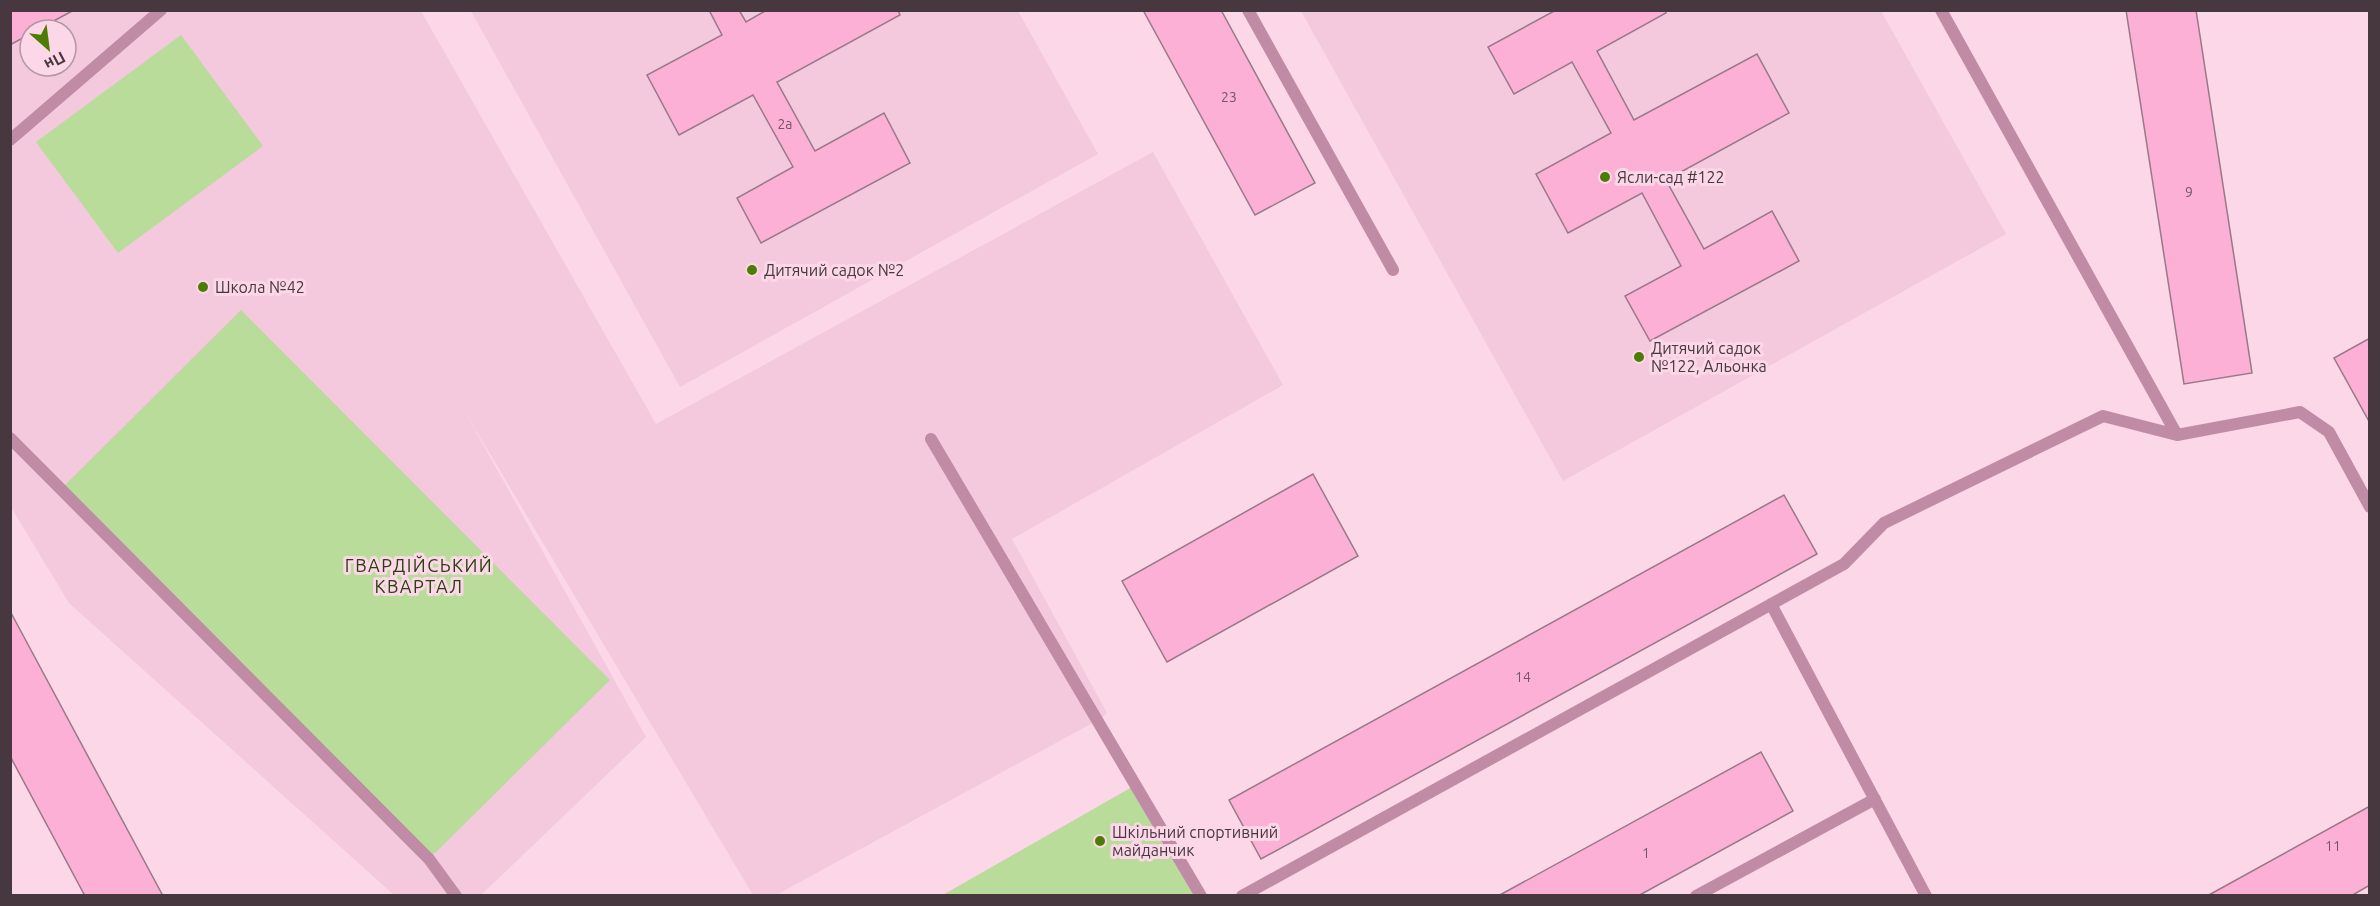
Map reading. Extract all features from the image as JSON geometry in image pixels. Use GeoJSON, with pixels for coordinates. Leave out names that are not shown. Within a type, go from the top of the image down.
{"type":"FeatureCollection","features":[{"type":"Feature","properties":{"kind":"lane"},"geometry":{"type":"LineString","coordinates":[[10,140],[161,10]]}},
{"type":"Feature","properties":{"kind":"lane"},"geometry":{"type":"LineString","coordinates":[[1248,10],[1393,270]]}},
{"type":"Feature","properties":{"kind":"lane"},"geometry":{"type":"LineString","coordinates":[[1941,10],[2177,435]]}},
{"type":"Feature","properties":{"kind":"lane"},"geometry":{"type":"LineString","coordinates":[[1242,896],[1844,564],[1884,523],[2103,416],[2177,435],[2300,412],[2329,432],[2370,507]]}},
{"type":"Feature","properties":{"kind":"lane"},"geometry":{"type":"LineString","coordinates":[[10,438],[429,859],[456,896]]}},
{"type":"Feature","properties":{"kind":"lane"},"geometry":{"type":"LineString","coordinates":[[932,439],[1201,896]]}},
{"type":"Feature","properties":{"kind":"lane"},"geometry":{"type":"LineString","coordinates":[[1771,604],[1926,896]]}},
{"type":"Feature","properties":{"kind":"lane"},"geometry":{"type":"LineString","coordinates":[[1696,896],[1875,799]]}},
{"type":"Feature","properties":{"kind":"shaded area"},"geometry":{"type":"Polygon","coordinates":[[[11,11],[421,11],[656,424],[1153,152],[1283,385],[1012,539],[1107,713],[1100,719],[776,895],[753,895],[465,412],[646,737],[481,895],[394,895],[69,603],[11,507],[11,11]]]}},
{"type":"Feature","properties":{"kind":"shaded area","name":"Дитячий садок №2"},"geometry":{"type":"Polygon","coordinates":[[[471,11],[1018,11],[1098,154],[680,387],[471,11]]]}},
{"type":"Feature","properties":{"kind":"shaded area","name":"Дитячий садок №122, Альонка"},"geometry":{"type":"Polygon","coordinates":[[[1301,11],[1881,11],[2006,234],[1563,481],[1301,11]]]}},
{"type":"Feature","properties":{"kind":"green space"},"geometry":{"type":"Polygon","coordinates":[[[181,35],[263,146],[118,253],[36,142],[181,35]]]}},
{"type":"Feature","properties":{"kind":"green space"},"geometry":{"type":"Polygon","coordinates":[[[241,310],[610,680],[429,859],[61,489],[241,310]]]}},
{"type":"Feature","properties":{"kind":"green space","name":"Шкільний спортивний майданчик"},"geometry":{"type":"Polygon","coordinates":[[[1132,787],[1194,896],[941,896],[1132,787]]]}},
{"type":"Feature","properties":{"kind":"building"},"geometry":{"type":"Polygon","coordinates":[[[10,10],[74,10],[59,18],[18,18],[18,41],[10,45],[10,10]]]}},
{"type":"Feature","properties":{"kind":"building"},"geometry":{"type":"Polygon","coordinates":[[[709,10],[739,10],[746,22],[767,10],[898,10],[900,15],[777,82],[815,151],[884,113],[910,163],[761,243],[737,198],[793,167],[753,95],[679,135],[647,75],[722,35],[709,10]]]}},
{"type":"Feature","properties":{"kind":"building"},"geometry":{"type":"Polygon","coordinates":[[[1143,10],[1221,10],[1315,183],[1255,215],[1143,10]]]}},
{"type":"Feature","properties":{"kind":"building","name":"Ясли-сад #122"},"geometry":{"type":"Polygon","coordinates":[[[1556,10],[1665,10],[1666,13],[1597,51],[1634,120],[1757,54],[1789,113],[1666,180],[1704,249],[1772,211],[1799,261],[1650,341],[1625,296],[1681,266],[1642,193],[1568,233],[1536,174],[1611,133],[1572,62],[1514,94],[1488,47],[1556,10]]]}},
{"type":"Feature","properties":{"kind":"building"},"geometry":{"type":"Polygon","coordinates":[[[2126,10],[2196,10],[2252,373],[2184,384],[2126,10]]]}},
{"type":"Feature","properties":{"kind":"building"},"geometry":{"type":"Polygon","coordinates":[[[2370,338],[2370,423],[2334,358],[2370,338]]]}},
{"type":"Feature","properties":{"kind":"building"},"geometry":{"type":"Polygon","coordinates":[[[1313,474],[1358,556],[1167,662],[1122,581],[1313,474]]]}},
{"type":"Feature","properties":{"kind":"building"},"geometry":{"type":"Polygon","coordinates":[[[1784,495],[1817,554],[1261,859],[1229,800],[1784,495]]]}},
{"type":"Feature","properties":{"kind":"building"},"geometry":{"type":"Polygon","coordinates":[[[10,611],[163,896],[85,896],[10,756],[10,611]]]}},
{"type":"Feature","properties":{"kind":"building"},"geometry":{"type":"Polygon","coordinates":[[[1761,752],[1793,811],[1638,896],[1498,896],[1761,752]]]}},
{"type":"Feature","properties":{"kind":"building"},"geometry":{"type":"Polygon","coordinates":[[[2370,806],[2370,885],[2351,896],[2207,896],[2370,806]]]}},
{"type":"Feature","properties":{"kind":"place","name":"Ясли-сад #122"},"geometry":{"type":"Point","coordinates":[1605,177]}},
{"type":"Feature","properties":{"kind":"place","name":"Дитячий садок №2"},"geometry":{"type":"Point","coordinates":[752,270]}},
{"type":"Feature","properties":{"kind":"place","name":"Школа №42"},"geometry":{"type":"Point","coordinates":[203,287]}},
{"type":"Feature","properties":{"kind":"place","name":"Дитячий садок №122, Альонка"},"geometry":{"type":"Point","coordinates":[1639,357]}},
{"type":"Feature","properties":{"kind":"place","name":"Шкільний спортивний майданчик"},"geometry":{"type":"Point","coordinates":[1100,841]}},
{"type":"Feature","properties":{"kind":"district","name":"ГВАРДІЙСЬКИЙ КВАРТАЛ"},"geometry":{"type":"Point","coordinates":[419,575]}}]}
